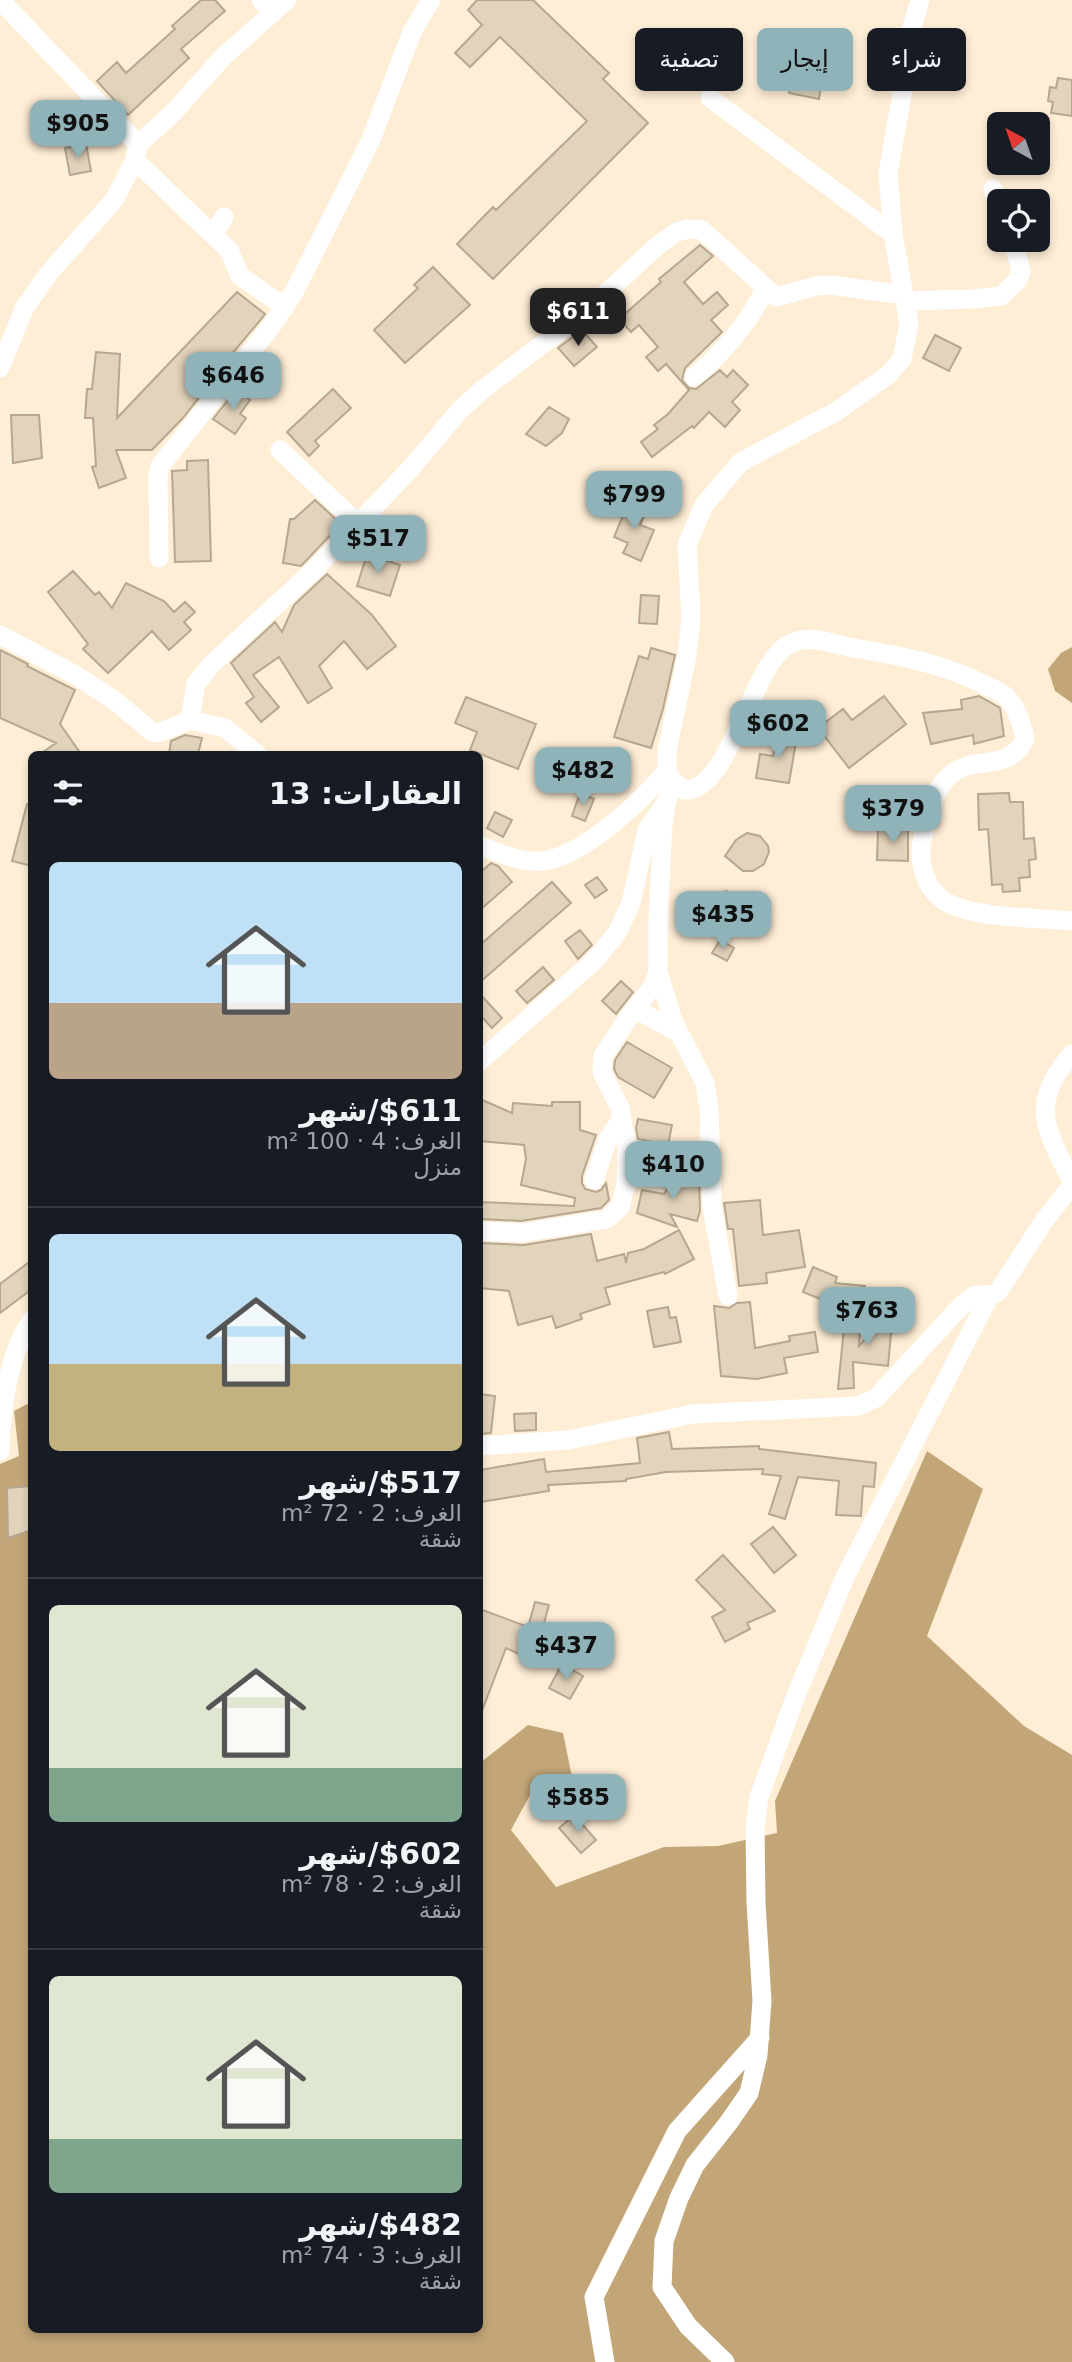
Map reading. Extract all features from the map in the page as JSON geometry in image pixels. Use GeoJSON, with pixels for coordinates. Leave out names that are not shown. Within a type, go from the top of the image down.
{"type":"FeatureCollection","features":[{"type":"Feature","properties":{"kind":"street"},"geometry":{"type":"LineString","coordinates":[[0,0],[229,250],[240,276],[285,307]]}},
{"type":"Feature","properties":{"kind":"street"},"geometry":{"type":"LineString","coordinates":[[159,558],[160,466],[293,294],[370,142],[412,32],[431,0]]}},
{"type":"Feature","properties":{"kind":"street"},"geometry":{"type":"LineString","coordinates":[[728,1296],[712,1207],[709,1108],[705,1083],[678,1032],[659,972],[657,922],[672,724],[687,655],[691,618],[687,545],[713,491],[741,462],[837,411],[888,375],[902,359],[909,323],[893,234],[888,173],[909,38],[920,0]]}},
{"type":"Feature","properties":{"kind":"street"},"geometry":{"type":"LineString","coordinates":[[0,368],[25,307],[49,273],[114,200],[137,152],[274,4]]}},
{"type":"Feature","properties":{"kind":"street"},"geometry":{"type":"LineString","coordinates":[[710,99],[893,234]]}},
{"type":"Feature","properties":{"kind":"street"},"geometry":{"type":"LineString","coordinates":[[216,238],[216,230],[224,218]]}},
{"type":"Feature","properties":{"kind":"street"},"geometry":{"type":"LineString","coordinates":[[190,720],[196,684],[211,665],[314,570],[412,467],[459,411],[482,390],[589,309],[668,237],[688,229],[702,230],[776,297],[816,286],[831,285],[905,298],[972,299],[1001,296],[1018,279],[1021,271],[1016,252]]}},
{"type":"Feature","properties":{"kind":"street"},"geometry":{"type":"LineString","coordinates":[[694,377],[719,355],[751,316],[766,288]]}},
{"type":"Feature","properties":{"kind":"street"},"geometry":{"type":"LineString","coordinates":[[280,450],[358,524]]}},
{"type":"Feature","properties":{"kind":"street"},"geometry":{"type":"LineString","coordinates":[[0,635],[78,676],[114,700],[151,731],[158,733],[190,720],[225,728],[252,751]]}},
{"type":"Feature","properties":{"kind":"street"},"geometry":{"type":"LineString","coordinates":[[670,776],[685,790],[693,790],[711,778],[765,675],[786,646],[802,640],[821,641],[920,659],[967,677],[1009,699],[1018,714],[1025,739],[1011,758],[964,766],[948,777],[936,792],[920,847],[929,887],[944,901],[964,909],[1072,921]]}},
{"type":"Feature","properties":{"kind":"street"},"geometry":{"type":"LineString","coordinates":[[483,846],[521,859],[542,862],[556,858],[619,820],[670,776]]}},
{"type":"Feature","properties":{"kind":"street"},"geometry":{"type":"LineString","coordinates":[[483,1059],[594,961],[617,933],[631,903],[647,830],[666,804]]}},
{"type":"Feature","properties":{"kind":"street"},"geometry":{"type":"LineString","coordinates":[[483,1231],[522,1233],[607,1219],[621,1207],[626,1184],[627,1149],[620,1108],[602,1072],[603,1055],[653,986],[659,972]]}},
{"type":"Feature","properties":{"kind":"street"},"geometry":{"type":"LineString","coordinates":[[635,1009],[678,1032]]}},
{"type":"Feature","properties":{"kind":"street"},"geometry":{"type":"LineString","coordinates":[[483,1446],[568,1440],[693,1415],[858,1406],[876,1398],[960,1307],[975,1295],[998,1292],[1072,1183],[1045,1124],[1047,1099],[1055,1074],[1072,1054]]}},
{"type":"Feature","properties":{"kind":"street"},"geometry":{"type":"LineString","coordinates":[[594,1180],[608,1139],[622,1118]]}},
{"type":"Feature","properties":{"kind":"street"},"geometry":{"type":"LineString","coordinates":[[725,2362],[688,2326],[662,2287],[664,2241],[679,2198],[695,2165],[748,2093],[758,2055],[762,2001],[755,1828],[759,1797],[795,1698],[846,1575],[990,1295]]}},
{"type":"Feature","properties":{"kind":"street"},"geometry":{"type":"LineString","coordinates":[[0,1451],[12,1363],[21,1336],[28,1326]]}},
{"type":"Feature","properties":{"kind":"street"},"geometry":{"type":"LineString","coordinates":[[606,2362],[594,2297],[677,2131],[760,2038]]}},
{"type":"Feature","properties":{"kind":"shaded area"},"geometry":{"type":"Polygon","coordinates":[[[1072,647],[1072,703],[1055,691],[1048,669],[1061,653],[1072,647]]]}},
{"type":"Feature","properties":{"kind":"shaded area"},"geometry":{"type":"Polygon","coordinates":[[[28,1404],[28,2333],[483,2333],[483,1761],[528,1725],[563,1733],[573,1782],[530,1795],[511,1830],[556,1887],[664,1847],[718,1846],[777,1833],[775,1801],[927,1451],[983,1489],[927,1636],[1024,1726],[1072,1755],[1072,2362],[0,2362],[0,1464],[19,1456],[14,1411],[28,1404]]]}},
{"type":"Feature","properties":{"kind":"building"},"geometry":{"type":"Polygon","coordinates":[[[201,0],[215,0],[225,11],[181,49],[189,58],[128,115],[97,81],[117,62],[126,73],[175,29],[172,26],[201,0]]]}},
{"type":"Feature","properties":{"kind":"building"},"geometry":{"type":"Polygon","coordinates":[[[477,0],[533,0],[609,73],[603,79],[648,123],[493,279],[457,244],[493,207],[496,210],[587,121],[500,37],[470,67],[455,53],[482,25],[468,10],[477,0]]]}},
{"type":"Feature","properties":{"kind":"building"},"geometry":{"type":"Polygon","coordinates":[[[1058,78],[1072,80],[1072,116],[1051,113],[1053,102],[1048,101],[1050,87],[1056,88],[1058,78]]]}},
{"type":"Feature","properties":{"kind":"building"},"geometry":{"type":"Polygon","coordinates":[[[789,91],[820,91],[819,99],[789,91]]]}},
{"type":"Feature","properties":{"kind":"building"},"geometry":{"type":"Polygon","coordinates":[[[51,106],[67,126],[49,141],[33,121],[51,106]]]}},
{"type":"Feature","properties":{"kind":"building"},"geometry":{"type":"Polygon","coordinates":[[[86,144],[91,171],[70,175],[65,148],[86,144]]]}},
{"type":"Feature","properties":{"kind":"building"},"geometry":{"type":"Polygon","coordinates":[[[700,245],[713,256],[684,282],[703,304],[717,292],[728,305],[711,320],[722,332],[685,368],[682,380],[689,388],[696,389],[720,370],[727,377],[733,370],[748,385],[732,402],[740,410],[725,427],[709,412],[694,428],[692,426],[652,457],[641,442],[658,429],[654,425],[668,414],[689,390],[666,364],[658,371],[646,357],[658,347],[639,325],[631,332],[619,319],[661,282],[659,279],[700,245]]]}},
{"type":"Feature","properties":{"kind":"building"},"geometry":{"type":"Polygon","coordinates":[[[433,267],[470,305],[405,363],[374,330],[418,288],[414,285],[433,267]]]}},
{"type":"Feature","properties":{"kind":"building"},"geometry":{"type":"Polygon","coordinates":[[[237,292],[265,314],[263,317],[214,375],[216,376],[182,419],[152,450],[116,450],[126,478],[99,488],[92,467],[96,466],[93,418],[85,418],[87,389],[92,389],[96,352],[120,354],[117,418],[237,292]]]}},
{"type":"Feature","properties":{"kind":"building"},"geometry":{"type":"Polygon","coordinates":[[[582,330],[597,347],[574,366],[558,348],[582,330]]]}},
{"type":"Feature","properties":{"kind":"building"},"geometry":{"type":"Polygon","coordinates":[[[935,335],[961,348],[949,371],[923,358],[935,335]]]}},
{"type":"Feature","properties":{"kind":"building"},"geometry":{"type":"Polygon","coordinates":[[[333,389],[351,408],[315,441],[319,446],[309,456],[287,432],[333,389]]]}},
{"type":"Feature","properties":{"kind":"building"},"geometry":{"type":"Polygon","coordinates":[[[236,390],[250,400],[240,414],[246,418],[235,434],[213,419],[236,390]]]}},
{"type":"Feature","properties":{"kind":"building"},"geometry":{"type":"Polygon","coordinates":[[[549,407],[569,419],[562,433],[546,446],[526,434],[549,407]]]}},
{"type":"Feature","properties":{"kind":"building"},"geometry":{"type":"Polygon","coordinates":[[[11,415],[39,415],[42,458],[13,463],[11,415]]]}},
{"type":"Feature","properties":{"kind":"building"},"geometry":{"type":"Polygon","coordinates":[[[208,460],[211,561],[175,562],[172,471],[187,470],[187,461],[208,460]]]}},
{"type":"Feature","properties":{"kind":"building"},"geometry":{"type":"Polygon","coordinates":[[[315,500],[341,524],[301,566],[283,563],[290,519],[294,519],[315,500]]]}},
{"type":"Feature","properties":{"kind":"building"},"geometry":{"type":"Polygon","coordinates":[[[629,501],[647,509],[640,525],[654,530],[641,561],[623,553],[628,543],[614,537],[629,501]]]}},
{"type":"Feature","properties":{"kind":"building"},"geometry":{"type":"Polygon","coordinates":[[[367,554],[400,565],[390,596],[357,586],[367,554]]]}},
{"type":"Feature","properties":{"kind":"building"},"geometry":{"type":"Polygon","coordinates":[[[73,571],[95,595],[99,592],[112,608],[126,583],[164,601],[174,612],[185,602],[195,612],[184,622],[191,630],[169,650],[152,631],[108,673],[83,649],[88,644],[48,592],[73,571]]]}},
{"type":"Feature","properties":{"kind":"building"},"geometry":{"type":"Polygon","coordinates":[[[327,574],[372,615],[396,646],[367,669],[344,641],[319,666],[332,688],[308,703],[279,657],[253,675],[279,707],[261,722],[246,703],[254,697],[231,663],[275,622],[282,632],[294,605],[327,574]]]}},
{"type":"Feature","properties":{"kind":"building"},"geometry":{"type":"Polygon","coordinates":[[[641,595],[659,596],[657,624],[639,623],[641,595]]]}},
{"type":"Feature","properties":{"kind":"building"},"geometry":{"type":"Polygon","coordinates":[[[651,648],[675,655],[651,748],[614,737],[639,656],[648,659],[651,648]]]}},
{"type":"Feature","properties":{"kind":"building"},"geometry":{"type":"Polygon","coordinates":[[[0,650],[75,690],[60,724],[79,751],[44,751],[56,743],[0,718],[0,650]]]}},
{"type":"Feature","properties":{"kind":"building"},"geometry":{"type":"Polygon","coordinates":[[[884,696],[906,724],[849,768],[818,728],[843,709],[852,720],[884,696]]]}},
{"type":"Feature","properties":{"kind":"building"},"geometry":{"type":"Polygon","coordinates":[[[979,696],[1000,708],[1004,736],[974,744],[973,735],[931,744],[923,713],[962,709],[961,700],[979,696]]]}},
{"type":"Feature","properties":{"kind":"building"},"geometry":{"type":"Polygon","coordinates":[[[466,697],[536,724],[518,769],[483,755],[483,751],[470,750],[477,732],[455,723],[466,697]]]}},
{"type":"Feature","properties":{"kind":"building"},"geometry":{"type":"Polygon","coordinates":[[[777,733],[797,736],[789,783],[756,778],[760,754],[773,756],[777,733]]]}},
{"type":"Feature","properties":{"kind":"building"},"geometry":{"type":"Polygon","coordinates":[[[185,735],[202,738],[199,751],[169,751],[171,741],[185,735]]]}},
{"type":"Feature","properties":{"kind":"building"},"geometry":{"type":"Polygon","coordinates":[[[580,793],[594,799],[585,821],[572,816],[580,793]]]}},
{"type":"Feature","properties":{"kind":"building"},"geometry":{"type":"Polygon","coordinates":[[[1009,793],[1010,802],[1023,802],[1024,839],[1034,838],[1036,859],[1029,860],[1030,877],[1019,878],[1020,891],[1003,892],[1002,884],[992,885],[988,829],[979,830],[978,794],[1009,793]]]}},
{"type":"Feature","properties":{"kind":"building"},"geometry":{"type":"Polygon","coordinates":[[[27,804],[28,804],[28,865],[12,861],[27,804]]]}},
{"type":"Feature","properties":{"kind":"building"},"geometry":{"type":"Polygon","coordinates":[[[495,812],[512,820],[503,837],[487,828],[495,812]]]}},
{"type":"Feature","properties":{"kind":"building"},"geometry":{"type":"Polygon","coordinates":[[[878,828],[908,829],[908,861],[877,860],[878,828]]]}},
{"type":"Feature","properties":{"kind":"building"},"geometry":{"type":"Polygon","coordinates":[[[747,833],[760,836],[769,852],[764,864],[753,871],[743,871],[725,856],[736,840],[747,833]]]}},
{"type":"Feature","properties":{"kind":"building"},"geometry":{"type":"Polygon","coordinates":[[[491,863],[498,866],[512,882],[483,907],[483,870],[491,863]]]}},
{"type":"Feature","properties":{"kind":"building"},"geometry":{"type":"Polygon","coordinates":[[[597,877],[607,890],[595,898],[585,885],[597,877]]]}},
{"type":"Feature","properties":{"kind":"building"},"geometry":{"type":"Polygon","coordinates":[[[552,882],[571,903],[483,979],[483,942],[552,882]]]}},
{"type":"Feature","properties":{"kind":"building"},"geometry":{"type":"Polygon","coordinates":[[[726,891],[737,896],[744,906],[744,912],[738,923],[724,933],[711,922],[707,911],[715,895],[726,891]]]}},
{"type":"Feature","properties":{"kind":"building"},"geometry":{"type":"Polygon","coordinates":[[[580,930],[592,945],[578,959],[565,941],[580,930]]]}},
{"type":"Feature","properties":{"kind":"building"},"geometry":{"type":"Polygon","coordinates":[[[720,940],[734,948],[727,961],[712,953],[720,940]]]}},
{"type":"Feature","properties":{"kind":"building"},"geometry":{"type":"Polygon","coordinates":[[[543,967],[554,980],[527,1003],[516,991],[543,967]]]}},
{"type":"Feature","properties":{"kind":"building"},"geometry":{"type":"Polygon","coordinates":[[[621,981],[633,992],[616,1014],[602,1001],[621,981]]]}},
{"type":"Feature","properties":{"kind":"building"},"geometry":{"type":"Polygon","coordinates":[[[483,997],[502,1018],[492,1028],[483,1018],[483,997]]]}},
{"type":"Feature","properties":{"kind":"building"},"geometry":{"type":"Polygon","coordinates":[[[627,1042],[672,1068],[654,1098],[618,1077],[614,1069],[615,1060],[627,1042]]]}},
{"type":"Feature","properties":{"kind":"building"},"geometry":{"type":"Polygon","coordinates":[[[483,1100],[512,1113],[513,1103],[552,1106],[552,1102],[580,1102],[580,1130],[596,1135],[582,1183],[585,1189],[596,1192],[606,1183],[609,1200],[601,1208],[521,1221],[483,1219],[483,1202],[574,1206],[575,1198],[521,1185],[526,1159],[524,1145],[483,1141],[483,1100]]]}},
{"type":"Feature","properties":{"kind":"building"},"geometry":{"type":"Polygon","coordinates":[[[638,1119],[672,1125],[668,1145],[638,1139],[638,1119]]]}},
{"type":"Feature","properties":{"kind":"building"},"geometry":{"type":"Polygon","coordinates":[[[677,1172],[699,1180],[700,1211],[697,1221],[670,1214],[677,1227],[637,1213],[642,1190],[664,1194],[677,1172]]]}},
{"type":"Feature","properties":{"kind":"building"},"geometry":{"type":"Polygon","coordinates":[[[760,1200],[763,1235],[799,1230],[805,1267],[766,1273],[767,1283],[739,1286],[733,1229],[728,1229],[724,1203],[760,1200]]]}},
{"type":"Feature","properties":{"kind":"building"},"geometry":{"type":"Polygon","coordinates":[[[679,1230],[694,1259],[665,1274],[664,1272],[605,1288],[610,1304],[580,1314],[582,1319],[556,1328],[552,1316],[518,1325],[509,1291],[483,1288],[483,1243],[524,1245],[591,1234],[597,1261],[624,1254],[626,1263],[628,1253],[644,1249],[679,1230]]]}},
{"type":"Feature","properties":{"kind":"building"},"geometry":{"type":"Polygon","coordinates":[[[28,1263],[28,1292],[0,1313],[0,1284],[28,1263]]]}},
{"type":"Feature","properties":{"kind":"building"},"geometry":{"type":"Polygon","coordinates":[[[813,1267],[837,1277],[835,1283],[865,1286],[862,1316],[803,1292],[813,1267]]]}},
{"type":"Feature","properties":{"kind":"building"},"geometry":{"type":"Polygon","coordinates":[[[750,1302],[755,1348],[790,1341],[789,1336],[815,1332],[818,1352],[784,1358],[787,1373],[757,1379],[721,1376],[714,1306],[729,1308],[737,1303],[750,1302]]]}},
{"type":"Feature","properties":{"kind":"building"},"geometry":{"type":"Polygon","coordinates":[[[668,1307],[670,1318],[676,1317],[681,1342],[654,1347],[647,1311],[668,1307]]]}},
{"type":"Feature","properties":{"kind":"building"},"geometry":{"type":"Polygon","coordinates":[[[894,1308],[903,1316],[909,1315],[891,1334],[888,1366],[853,1362],[854,1388],[838,1389],[844,1327],[861,1324],[859,1346],[894,1308]]]}},
{"type":"Feature","properties":{"kind":"building"},"geometry":{"type":"Polygon","coordinates":[[[483,1394],[495,1396],[491,1433],[483,1434],[483,1394]]]}},
{"type":"Feature","properties":{"kind":"building"},"geometry":{"type":"Polygon","coordinates":[[[536,1413],[536,1430],[515,1431],[514,1414],[536,1413]]]}},
{"type":"Feature","properties":{"kind":"building"},"geometry":{"type":"Polygon","coordinates":[[[669,1432],[672,1449],[759,1446],[759,1449],[876,1463],[874,1487],[863,1486],[861,1516],[836,1515],[839,1481],[798,1477],[785,1519],[769,1514],[781,1476],[762,1474],[763,1469],[666,1472],[626,1481],[548,1485],[549,1491],[483,1502],[483,1469],[544,1459],[546,1472],[640,1463],[637,1438],[669,1432]]]}},
{"type":"Feature","properties":{"kind":"building"},"geometry":{"type":"Polygon","coordinates":[[[28,1486],[28,1531],[8,1538],[7,1488],[28,1486]]]}},
{"type":"Feature","properties":{"kind":"building"},"geometry":{"type":"Polygon","coordinates":[[[773,1527],[796,1555],[774,1573],[751,1544],[773,1527]]]}},
{"type":"Feature","properties":{"kind":"building"},"geometry":{"type":"Polygon","coordinates":[[[723,1555],[775,1611],[747,1623],[750,1629],[725,1642],[712,1617],[725,1610],[696,1580],[723,1555]]]}},
{"type":"Feature","properties":{"kind":"building"},"geometry":{"type":"Polygon","coordinates":[[[535,1602],[549,1605],[541,1634],[551,1639],[539,1663],[506,1648],[483,1708],[483,1610],[528,1627],[535,1602]]]}},
{"type":"Feature","properties":{"kind":"building"},"geometry":{"type":"Polygon","coordinates":[[[562,1664],[583,1676],[570,1699],[549,1688],[562,1664]]]}},
{"type":"Feature","properties":{"kind":"building"},"geometry":{"type":"Polygon","coordinates":[[[574,1815],[596,1840],[581,1853],[559,1828],[574,1815]]]}}]}
